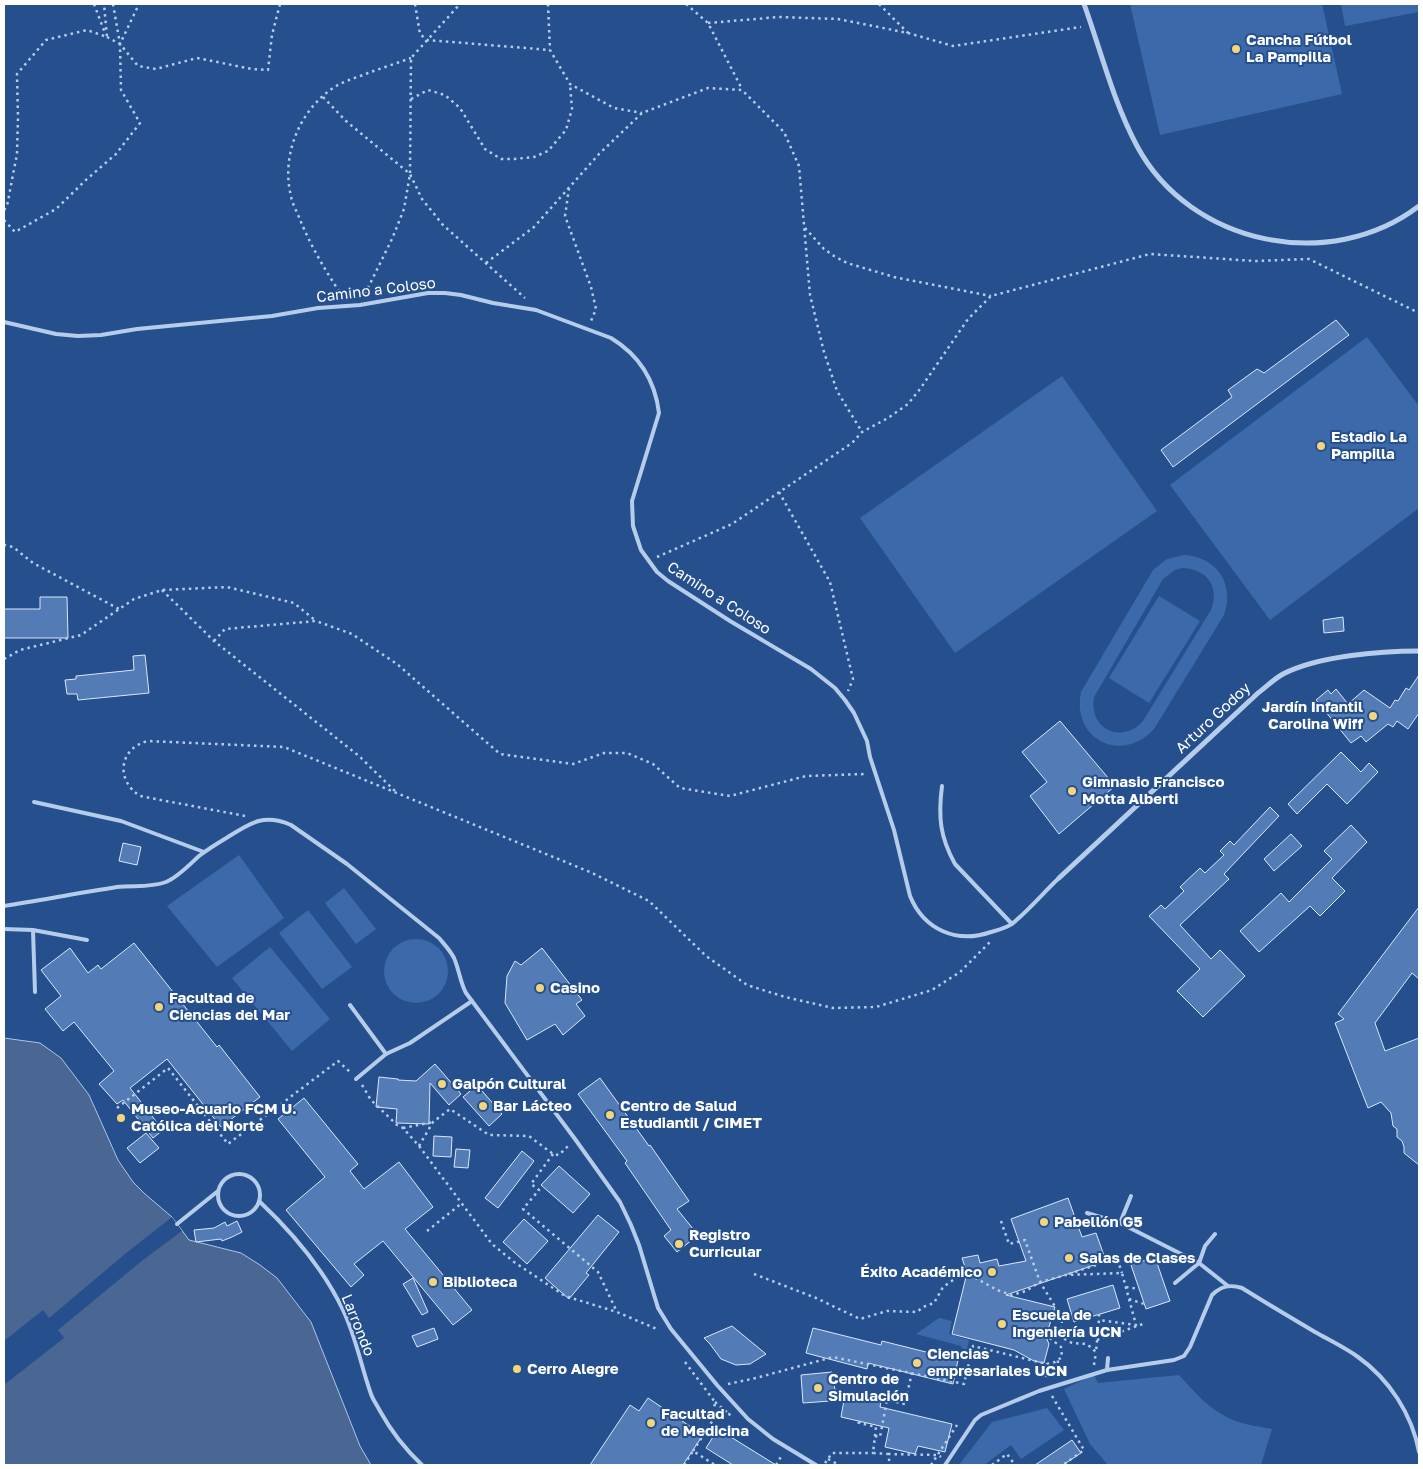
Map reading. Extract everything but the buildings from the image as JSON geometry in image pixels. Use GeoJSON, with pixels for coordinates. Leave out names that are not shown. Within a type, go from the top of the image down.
{"type":"FeatureCollection","features":[{"type":"Feature","properties":{"kind":"street"},"geometry":{"type":"LineString","coordinates":[[1084,4],[1118,105],[1137,146],[1160,178],[1174,192],[1188,204],[1222,225],[1259,238],[1278,242],[1317,244],[1368,233],[1393,223],[1419,206]]}},
{"type":"Feature","properties":{"kind":"street","name":"Arturo Godoy"},"geometry":{"type":"LineString","coordinates":[[1059,878],[1258,693],[1282,674],[1331,659],[1397,651],[1419,651]]}},
{"type":"Feature","properties":{"kind":"lane","name":"Camino a Coloso"},"geometry":{"type":"LineString","coordinates":[[4,322],[56,334],[89,336],[154,327],[272,316],[318,308],[360,305],[445,293],[536,310],[611,338],[631,352],[646,372],[655,392],[659,413],[632,501],[636,539],[648,561],[657,572],[730,621],[811,669],[829,683],[845,700],[861,727],[877,774],[894,830],[910,896],[925,920],[946,933],[962,936],[979,936],[1012,924],[1059,878]]}},
{"type":"Feature","properties":{"kind":"lane"},"geometry":{"type":"LineString","coordinates":[[942,786],[940,818],[944,841],[949,853],[955,864],[1012,924]]}},
{"type":"Feature","properties":{"kind":"lane"},"geometry":{"type":"LineString","coordinates":[[34,802],[122,821],[204,852]]}},
{"type":"Feature","properties":{"kind":"lane"},"geometry":{"type":"LineString","coordinates":[[4,906],[119,887],[151,886],[166,882],[178,875],[204,852],[251,823],[263,820],[282,821],[291,825],[347,864],[439,938],[450,951],[462,984],[472,1001],[576,1139],[620,1202],[632,1225],[654,1295],[664,1318],[732,1403],[760,1429],[816,1465]]}},
{"type":"Feature","properties":{"kind":"lane"},"geometry":{"type":"LineString","coordinates":[[4,929],[33,930],[87,940]]}},
{"type":"Feature","properties":{"kind":"lane"},"geometry":{"type":"LineString","coordinates":[[33,930],[35,992]]}},
{"type":"Feature","properties":{"kind":"lane"},"geometry":{"type":"LineString","coordinates":[[356,1079],[386,1054],[410,1043],[472,1001]]}},
{"type":"Feature","properties":{"kind":"lane"},"geometry":{"type":"LineString","coordinates":[[350,1005],[386,1054]]}},
{"type":"Feature","properties":{"kind":"lane"},"geometry":{"type":"LineString","coordinates":[[177,1224],[218,1191],[227,1178],[235,1175],[251,1178],[258,1188],[259,1201],[256,1208],[250,1213],[244,1216],[236,1216],[228,1214],[222,1209],[218,1198],[218,1191]]}},
{"type":"Feature","properties":{"kind":"lane"},"geometry":{"type":"LineString","coordinates":[[1120,1223],[1131,1196]]}},
{"type":"Feature","properties":{"kind":"lane","name":"Larrondo"},"geometry":{"type":"LineString","coordinates":[[259,1201],[293,1235],[322,1272],[352,1330],[371,1395],[398,1440],[422,1465]]}},
{"type":"Feature","properties":{"kind":"lane"},"geometry":{"type":"LineString","coordinates":[[1087,1214],[1120,1223],[1199,1263],[1228,1286]]}},
{"type":"Feature","properties":{"kind":"lane"},"geometry":{"type":"LineString","coordinates":[[1175,1283],[1199,1263],[1205,1246],[1216,1234]]}},
{"type":"Feature","properties":{"kind":"lane"},"geometry":{"type":"LineString","coordinates":[[945,1465],[976,1420],[986,1412],[1039,1391],[1107,1370],[1174,1360],[1184,1356],[1190,1347],[1212,1295],[1222,1287],[1228,1286],[1242,1288],[1345,1349],[1370,1366],[1392,1390],[1400,1403],[1413,1430],[1419,1452]]}},
{"type":"Feature","properties":{"kind":"lane"},"geometry":{"type":"LineString","coordinates":[[1107,1370],[1108,1358]]}},
{"type":"Feature","properties":{"kind":"path"},"geometry":{"type":"LineString","coordinates":[[94,4],[107,37]]}},
{"type":"Feature","properties":{"kind":"path"},"geometry":{"type":"LineString","coordinates":[[104,4],[107,37]]}},
{"type":"Feature","properties":{"kind":"path"},"geometry":{"type":"LineString","coordinates":[[4,220],[15,232],[56,209],[116,154],[140,123],[121,90],[120,44],[113,4]]}},
{"type":"Feature","properties":{"kind":"path"},"geometry":{"type":"LineString","coordinates":[[120,44],[139,4]]}},
{"type":"Feature","properties":{"kind":"path"},"geometry":{"type":"LineString","coordinates":[[4,210],[7,206],[17,154],[16,74],[46,40],[87,30],[120,44],[138,66],[156,69],[197,58],[252,69],[268,70],[272,35],[280,4]]}},
{"type":"Feature","properties":{"kind":"path"},"geometry":{"type":"LineString","coordinates":[[415,4],[420,34],[427,40],[550,50]]}},
{"type":"Feature","properties":{"kind":"path"},"geometry":{"type":"LineString","coordinates":[[348,306],[330,279],[310,242],[291,197],[288,169],[296,134],[306,116],[323,96],[344,82],[411,58],[460,4]]}},
{"type":"Feature","properties":{"kind":"path"},"geometry":{"type":"LineString","coordinates":[[411,99],[428,90],[445,95],[460,108],[486,149],[501,159],[534,157],[548,151],[566,130],[572,109],[570,84],[550,50],[548,4]]}},
{"type":"Feature","properties":{"kind":"path"},"geometry":{"type":"LineString","coordinates":[[686,4],[708,23],[742,90],[784,132],[799,166],[810,295],[824,352],[837,392],[862,432]]}},
{"type":"Feature","properties":{"kind":"path"},"geometry":{"type":"LineString","coordinates":[[879,4],[908,33]]}},
{"type":"Feature","properties":{"kind":"path"},"geometry":{"type":"LineString","coordinates":[[708,23],[779,17],[838,19],[908,33],[953,46],[1092,25]]}},
{"type":"Feature","properties":{"kind":"path"},"geometry":{"type":"LineString","coordinates":[[360,305],[392,239],[404,209],[410,174],[411,58]]}},
{"type":"Feature","properties":{"kind":"path"},"geometry":{"type":"LineString","coordinates":[[570,84],[614,108],[642,113]]}},
{"type":"Feature","properties":{"kind":"path"},"geometry":{"type":"LineString","coordinates":[[486,263],[534,227],[598,154],[642,113],[708,88],[742,90]]}},
{"type":"Feature","properties":{"kind":"path"},"geometry":{"type":"LineString","coordinates":[[323,96],[346,121],[410,174],[422,199],[443,225],[517,290],[536,310]]}},
{"type":"Feature","properties":{"kind":"path"},"geometry":{"type":"LineString","coordinates":[[568,188],[565,216],[591,287],[596,309],[588,330]]}},
{"type":"Feature","properties":{"kind":"path"},"geometry":{"type":"LineString","coordinates":[[804,227],[824,248],[847,263],[894,277],[991,296],[1150,254],[1255,261],[1309,259],[1419,313]]}},
{"type":"Feature","properties":{"kind":"path"},"geometry":{"type":"LineString","coordinates":[[648,561],[732,524],[852,443],[862,432],[888,418],[908,404],[968,319],[991,296]]}},
{"type":"Feature","properties":{"kind":"path"},"geometry":{"type":"LineString","coordinates":[[779,492],[830,582],[852,679],[845,700]]}},
{"type":"Feature","properties":{"kind":"path"},"geometry":{"type":"LineString","coordinates":[[4,546],[13,546],[33,563],[119,609]]}},
{"type":"Feature","properties":{"kind":"path"},"geometry":{"type":"LineString","coordinates":[[4,659],[20,650],[81,634],[134,599],[162,590],[227,587],[294,603],[316,621],[352,634],[398,664],[500,754],[573,764],[604,753],[628,753],[652,764],[680,788],[730,796],[806,776],[877,774]]}},
{"type":"Feature","properties":{"kind":"path"},"geometry":{"type":"LineString","coordinates":[[162,590],[214,641],[358,756],[398,795]]}},
{"type":"Feature","properties":{"kind":"path"},"geometry":{"type":"LineString","coordinates":[[214,641],[225,630],[316,621]]}},
{"type":"Feature","properties":{"kind":"path"},"geometry":{"type":"LineString","coordinates":[[263,820],[140,796],[133,792],[125,779],[123,772],[126,757],[135,746],[148,740],[284,747],[590,872],[649,901],[706,956],[747,985],[786,997],[833,1008],[876,1007],[932,990],[960,972],[992,940]]}},
{"type":"Feature","properties":{"kind":"path"},"geometry":{"type":"LineString","coordinates":[[117,1108],[168,1068],[228,1144],[338,1061],[356,1079],[370,1100],[397,1125],[403,1128],[419,1146],[492,1244],[514,1262],[565,1296],[617,1312],[662,1330]]}},
{"type":"Feature","properties":{"kind":"path"},"geometry":{"type":"LineString","coordinates":[[419,1146],[433,1122],[450,1109],[490,1135],[529,1136],[553,1154],[559,1155],[576,1139]]}},
{"type":"Feature","properties":{"kind":"path"},"geometry":{"type":"LineString","coordinates":[[403,1128],[433,1122]]}},
{"type":"Feature","properties":{"kind":"path"},"geometry":{"type":"LineString","coordinates":[[553,1154],[532,1184],[539,1190],[523,1209],[598,1272],[617,1312]]}},
{"type":"Feature","properties":{"kind":"path"},"geometry":{"type":"LineString","coordinates":[[427,1231],[462,1204]]}},
{"type":"Feature","properties":{"kind":"path"},"geometry":{"type":"LineString","coordinates":[[1001,1220],[1009,1244],[1024,1240],[1040,1282],[1062,1318],[1061,1338]]}},
{"type":"Feature","properties":{"kind":"path"},"geometry":{"type":"LineString","coordinates":[[754,1274],[816,1298],[860,1319],[887,1311],[917,1312],[923,1307],[934,1303],[943,1287],[959,1276],[974,1277],[997,1290],[1012,1295],[1026,1291],[1040,1282],[1117,1258],[1136,1325]]}},
{"type":"Feature","properties":{"kind":"path"},"geometry":{"type":"LineString","coordinates":[[1066,1275],[1122,1273]]}},
{"type":"Feature","properties":{"kind":"path"},"geometry":{"type":"LineString","coordinates":[[1126,1287],[1139,1289]]}},
{"type":"Feature","properties":{"kind":"path"},"geometry":{"type":"LineString","coordinates":[[1129,1299],[1144,1304]]}},
{"type":"Feature","properties":{"kind":"path"},"geometry":{"type":"LineString","coordinates":[[717,1385],[747,1380],[833,1357],[964,1384],[974,1346],[1047,1364],[1055,1362],[1062,1357],[1061,1347],[1046,1335],[1061,1338],[1072,1343],[1087,1344],[1096,1352],[1098,1314]]}},
{"type":"Feature","properties":{"kind":"path"},"geometry":{"type":"LineString","coordinates":[[1099,1320],[1136,1325]]}},
{"type":"Feature","properties":{"kind":"path"},"geometry":{"type":"LineString","coordinates":[[1097,1340],[1143,1324]]}},
{"type":"Feature","properties":{"kind":"path"},"geometry":{"type":"LineString","coordinates":[[1057,1379],[1058,1360]]}},
{"type":"Feature","properties":{"kind":"path"},"geometry":{"type":"LineString","coordinates":[[1047,1364],[1045,1380],[1048,1382]]}},
{"type":"Feature","properties":{"kind":"path"},"geometry":{"type":"LineString","coordinates":[[875,1436],[880,1436],[887,1400],[905,1404],[912,1372]]}},
{"type":"Feature","properties":{"kind":"path"},"geometry":{"type":"LineString","coordinates":[[1050,1391],[1084,1450],[1064,1465]]}},
{"type":"Feature","properties":{"kind":"path"},"geometry":{"type":"LineString","coordinates":[[715,1402],[729,1414]]}},
{"type":"Feature","properties":{"kind":"path"},"geometry":{"type":"LineString","coordinates":[[686,1465],[713,1420]]}},
{"type":"Feature","properties":{"kind":"path"},"geometry":{"type":"LineString","coordinates":[[861,1422],[856,1422],[876,1427],[873,1453]]}},
{"type":"Feature","properties":{"kind":"path"},"geometry":{"type":"LineString","coordinates":[[930,1465],[957,1425]]}},
{"type":"Feature","properties":{"kind":"path"},"geometry":{"type":"LineString","coordinates":[[693,1451],[716,1465]]}},
{"type":"Feature","properties":{"kind":"path"},"geometry":{"type":"LineString","coordinates":[[824,1465],[832,1453],[938,1455],[948,1460]]}},
{"type":"Feature","properties":{"kind":"path"},"geometry":{"type":"LineString","coordinates":[[888,1454],[890,1465]]}},
{"type":"Feature","properties":{"kind":"path"},"geometry":{"type":"LineString","coordinates":[[992,1465],[1007,1454],[1016,1465]]}},
{"type":"Feature","properties":{"kind":"path"},"geometry":{"type":"LineString","coordinates":[[828,1459],[839,1465]]}},
{"type":"Feature","properties":{"kind":"shaded area","name":"Cancha Fútbol La Pampilla"},"geometry":{"type":"Polygon","coordinates":[[[1130,4],[1322,4],[1342,94],[1160,135],[1130,4]]]}},
{"type":"Feature","properties":{"kind":"shaded area","name":"Cancha Fútbol La Pampilla"},"geometry":{"type":"Polygon","coordinates":[[[1341,4],[1419,4],[1419,12],[1345,26],[1341,4]]]}},
{"type":"Feature","properties":{"kind":"shaded area","name":"Estadio La Pampilla"},"geometry":{"type":"Polygon","coordinates":[[[1367,337],[1419,406],[1419,508],[1270,620],[1170,485],[1367,337]]]}},
{"type":"Feature","properties":{"kind":"shaded area"},"geometry":{"type":"Polygon","coordinates":[[[1062,376],[1157,511],[955,653],[860,518],[1062,376]]]}},
{"type":"Feature","properties":{"kind":"shaded area"},"geometry":{"type":"Polygon","coordinates":[[[1184,555],[1196,557],[1214,567],[1225,583],[1227,604],[1224,615],[1154,729],[1141,740],[1128,745],[1114,746],[1102,742],[1091,734],[1084,723],[1080,709],[1081,692],[1153,570],[1167,559],[1184,555]],[[1182,568],[1175,570],[1163,579],[1094,697],[1096,718],[1108,730],[1126,732],[1135,728],[1143,721],[1211,610],[1214,593],[1212,586],[1205,575],[1191,569],[1182,568]]]}},
{"type":"Feature","properties":{"kind":"shaded area"},"geometry":{"type":"Polygon","coordinates":[[[1159,596],[1200,621],[1149,703],[1109,678],[1159,596]]]}},
{"type":"Feature","properties":{"kind":"shaded area"},"geometry":{"type":"Polygon","coordinates":[[[239,855],[284,918],[217,967],[167,906],[239,855]]]}},
{"type":"Feature","properties":{"kind":"shaded area"},"geometry":{"type":"Polygon","coordinates":[[[344,888],[376,929],[356,944],[325,903],[344,888]]]}},
{"type":"Feature","properties":{"kind":"shaded area"},"geometry":{"type":"Polygon","coordinates":[[[308,910],[352,967],[322,989],[279,933],[308,910]]]}},
{"type":"Feature","properties":{"kind":"shaded area"},"geometry":{"type":"Polygon","coordinates":[[[410,939],[422,939],[439,948],[446,959],[448,971],[446,983],[439,994],[422,1003],[410,1003],[398,998],[389,989],[384,977],[384,965],[389,953],[398,944],[410,939]]]}},
{"type":"Feature","properties":{"kind":"shaded area"},"geometry":{"type":"Polygon","coordinates":[[[270,947],[330,1019],[292,1051],[232,978],[270,947]]]}},
{"type":"Feature","properties":{"kind":"shaded area"},"geometry":{"type":"Polygon","coordinates":[[[4,1038],[40,1043],[61,1058],[89,1095],[118,1160],[133,1182],[172,1217],[189,1240],[241,1253],[277,1278],[311,1322],[360,1446],[371,1465],[4,1465],[4,1038]]]}},
{"type":"Feature","properties":{"kind":"shaded area"},"geometry":{"type":"Polygon","coordinates":[[[939,1318],[952,1321],[949,1334],[969,1340],[967,1350],[961,1348],[961,1346],[916,1334],[939,1318]]]}},
{"type":"Feature","properties":{"kind":"shaded area"},"geometry":{"type":"Polygon","coordinates":[[[1094,1375],[1098,1383],[1179,1375],[1205,1402],[1228,1418],[1240,1423],[1272,1429],[1261,1465],[1108,1465],[1090,1444],[1064,1389],[1094,1375]]]}},
{"type":"Feature","properties":{"kind":"shaded area"},"geometry":{"type":"Polygon","coordinates":[[[1047,1408],[1064,1430],[1021,1459],[1011,1445],[984,1465],[959,1465],[992,1422],[1047,1408]]]}},
{"type":"Feature","properties":{"kind":"pier"},"geometry":{"type":"Polygon","coordinates":[[[172,1217],[182,1231],[143,1260],[58,1330],[64,1338],[4,1385],[4,1341],[43,1310],[49,1318],[172,1217]]]}},
{"type":"Feature","properties":{"kind":"place","name":"Cancha Fútbol La Pampilla"},"geometry":{"type":"Point","coordinates":[1236,49]}},
{"type":"Feature","properties":{"kind":"place","name":"Estadio La Pampilla"},"geometry":{"type":"Point","coordinates":[1321,446]}},
{"type":"Feature","properties":{"kind":"place","name":"Jardín Infantil Carolina Wiff"},"geometry":{"type":"Point","coordinates":[1373,716]}},
{"type":"Feature","properties":{"kind":"place","name":"Gimnasio Francisco Motta Alberti"},"geometry":{"type":"Point","coordinates":[1072,791]}},
{"type":"Feature","properties":{"kind":"place","name":"Casino"},"geometry":{"type":"Point","coordinates":[540,988]}},
{"type":"Feature","properties":{"kind":"place","name":"Facultad de Ciencias del Mar"},"geometry":{"type":"Point","coordinates":[159,1007]}},
{"type":"Feature","properties":{"kind":"place","name":"Galpón Cultural"},"geometry":{"type":"Point","coordinates":[442,1084]}},
{"type":"Feature","properties":{"kind":"place","name":"Bar Lácteo"},"geometry":{"type":"Point","coordinates":[483,1106]}},
{"type":"Feature","properties":{"kind":"place","name":"Centro de Salud Estudiantil / CIMET"},"geometry":{"type":"Point","coordinates":[610,1115]}},
{"type":"Feature","properties":{"kind":"place","name":"Museo-Acuario FCM U. Católica del Norte"},"geometry":{"type":"Point","coordinates":[121,1118]}},
{"type":"Feature","properties":{"kind":"place","name":"Pabellón G5"},"geometry":{"type":"Point","coordinates":[1044,1222]}},
{"type":"Feature","properties":{"kind":"place","name":"Registro Curricular"},"geometry":{"type":"Point","coordinates":[679,1244]}},
{"type":"Feature","properties":{"kind":"place","name":"Salas de Clases"},"geometry":{"type":"Point","coordinates":[1069,1258]}},
{"type":"Feature","properties":{"kind":"place","name":"Éxito Académico"},"geometry":{"type":"Point","coordinates":[992,1272]}},
{"type":"Feature","properties":{"kind":"place","name":"Biblioteca"},"geometry":{"type":"Point","coordinates":[433,1282]}},
{"type":"Feature","properties":{"kind":"place","name":"Escuela de Ingeniería UCN"},"geometry":{"type":"Point","coordinates":[1002,1324]}},
{"type":"Feature","properties":{"kind":"place","name":"Ciencias empresariales UCN"},"geometry":{"type":"Point","coordinates":[917,1363]}},
{"type":"Feature","properties":{"kind":"place","name":"Cerro Alegre"},"geometry":{"type":"Point","coordinates":[517,1369]}},
{"type":"Feature","properties":{"kind":"place","name":"Centro de Simulación"},"geometry":{"type":"Point","coordinates":[818,1388]}},
{"type":"Feature","properties":{"kind":"place","name":"Facultad de Medicina"},"geometry":{"type":"Point","coordinates":[651,1423]}}]}
